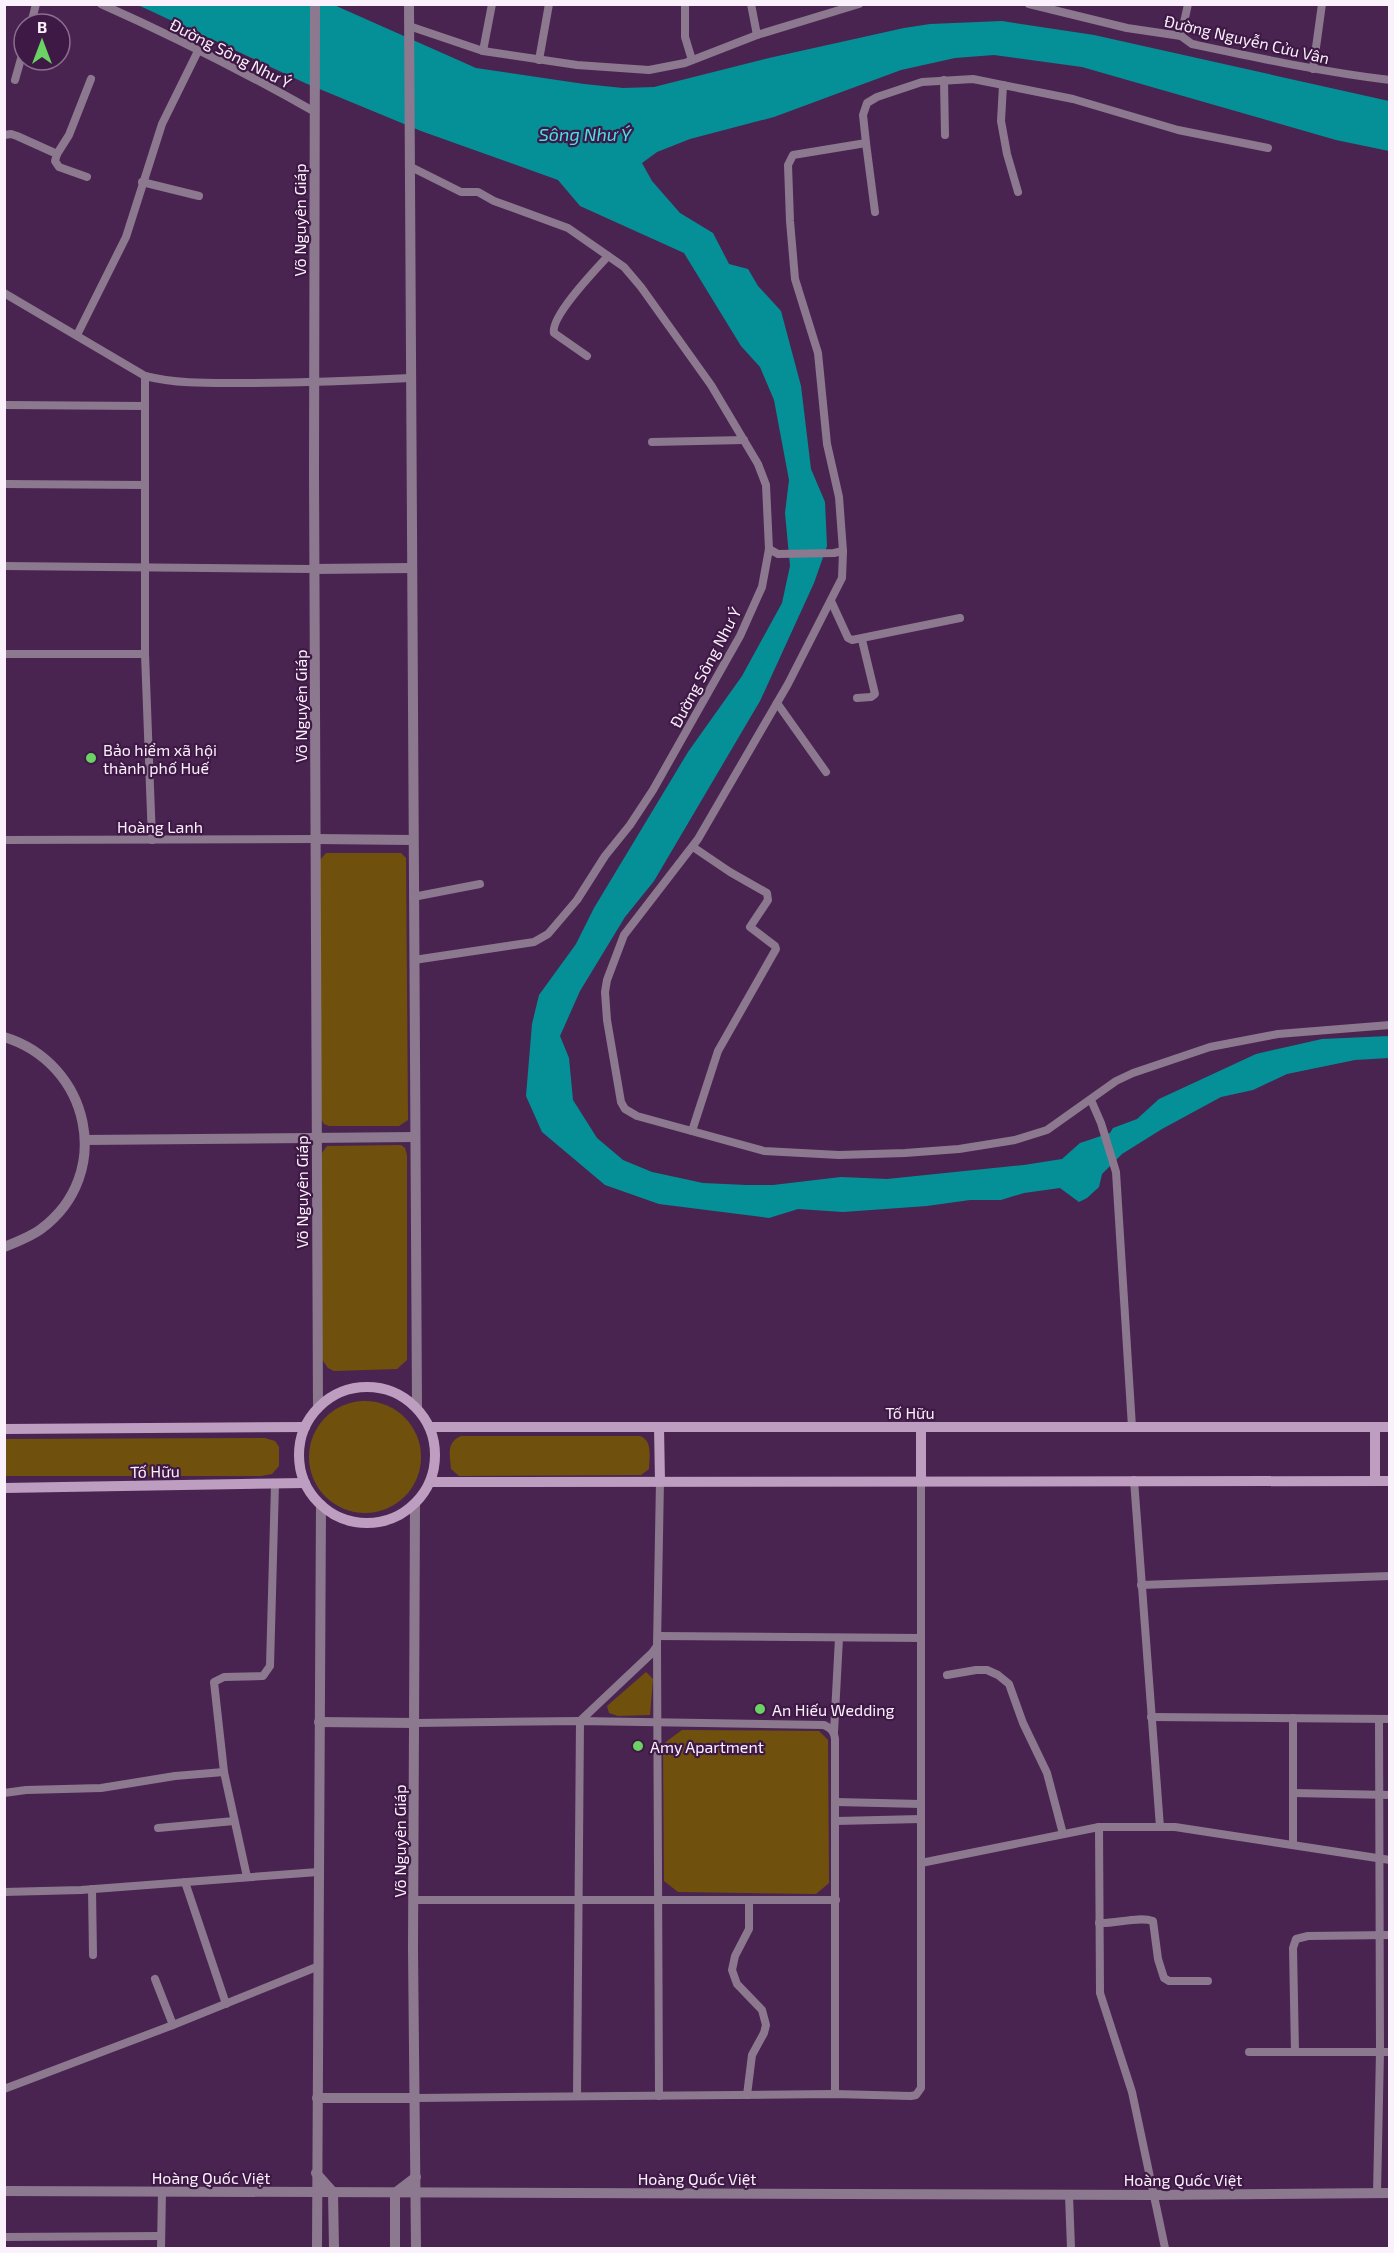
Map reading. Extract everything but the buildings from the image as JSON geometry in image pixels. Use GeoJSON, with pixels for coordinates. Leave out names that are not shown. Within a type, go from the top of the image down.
{"type":"FeatureCollection","features":[{"type":"Feature","properties":{"kind":"main road"},"geometry":{"type":"LineString","coordinates":[[367,1387],[394,1392],[417,1408],[430,1427],[436,1449],[436,1460],[430,1482],[415,1505],[393,1518],[368,1523],[343,1519],[321,1505],[305,1483],[299,1461],[301,1438],[305,1427],[318,1408],[340,1392],[367,1387]]}},
{"type":"Feature","properties":{"kind":"main road"},"geometry":{"type":"LineString","coordinates":[[4,1429],[305,1427]]}},
{"type":"Feature","properties":{"kind":"main road","name":"Tố Hữu"},"geometry":{"type":"LineString","coordinates":[[430,1427],[1389,1427]]}},
{"type":"Feature","properties":{"kind":"main road"},"geometry":{"type":"LineString","coordinates":[[659,1427],[660,1481]]}},
{"type":"Feature","properties":{"kind":"main road"},"geometry":{"type":"LineString","coordinates":[[921,1427],[921,1481]]}},
{"type":"Feature","properties":{"kind":"main road"},"geometry":{"type":"LineString","coordinates":[[1375,1427],[1375,1481]]}},
{"type":"Feature","properties":{"kind":"main road"},"geometry":{"type":"LineString","coordinates":[[430,1482],[1389,1481]]}},
{"type":"Feature","properties":{"kind":"main road","name":"Tố Hữu"},"geometry":{"type":"LineString","coordinates":[[4,1488],[305,1483]]}},
{"type":"Feature","properties":{"kind":"street","name":"Đường Sông Như Ý"},"geometry":{"type":"LineString","coordinates":[[101,4],[315,108]]}},
{"type":"Feature","properties":{"kind":"street","name":"Võ Nguyên Giáp"},"geometry":{"type":"LineString","coordinates":[[315,4],[314,568],[318,1408]]}},
{"type":"Feature","properties":{"kind":"street"},"geometry":{"type":"LineString","coordinates":[[409,4],[417,1408]]}},
{"type":"Feature","properties":{"kind":"street"},"geometry":{"type":"LineString","coordinates":[[483,51],[492,4]]}},
{"type":"Feature","properties":{"kind":"street"},"geometry":{"type":"LineString","coordinates":[[539,60],[549,4]]}},
{"type":"Feature","properties":{"kind":"street"},"geometry":{"type":"LineString","coordinates":[[685,4],[685,37],[692,60]]}},
{"type":"Feature","properties":{"kind":"street"},"geometry":{"type":"LineString","coordinates":[[751,4],[757,35]]}},
{"type":"Feature","properties":{"kind":"street"},"geometry":{"type":"LineString","coordinates":[[409,28],[483,51],[577,65],[649,70],[692,60],[757,35],[859,4]]}},
{"type":"Feature","properties":{"kind":"street","name":"Đường Nguyễn Cửu Vân"},"geometry":{"type":"LineString","coordinates":[[1029,4],[1127,28],[1180,36],[1192,44],[1313,69],[1389,80]]}},
{"type":"Feature","properties":{"kind":"street"},"geometry":{"type":"LineString","coordinates":[[1180,36],[1188,4]]}},
{"type":"Feature","properties":{"kind":"street"},"geometry":{"type":"LineString","coordinates":[[1313,69],[1322,4]]}},
{"type":"Feature","properties":{"kind":"street"},"geometry":{"type":"LineString","coordinates":[[77,335],[126,237],[162,124],[198,51]]}},
{"type":"Feature","properties":{"kind":"street"},"geometry":{"type":"LineString","coordinates":[[15,80],[17,72]]}},
{"type":"Feature","properties":{"kind":"street"},"geometry":{"type":"LineString","coordinates":[[87,177],[55,164],[57,154],[69,135],[91,79]]}},
{"type":"Feature","properties":{"kind":"street"},"geometry":{"type":"LineString","coordinates":[[875,212],[863,116],[867,103],[877,97],[922,82],[974,79],[1073,99],[1178,130],[1268,148]]}},
{"type":"Feature","properties":{"kind":"street"},"geometry":{"type":"LineString","coordinates":[[944,80],[945,135]]}},
{"type":"Feature","properties":{"kind":"street"},"geometry":{"type":"LineString","coordinates":[[1003,85],[1001,122],[1018,192]]}},
{"type":"Feature","properties":{"kind":"street"},"geometry":{"type":"LineString","coordinates":[[4,135],[17,136],[57,154]]}},
{"type":"Feature","properties":{"kind":"street"},"geometry":{"type":"LineString","coordinates":[[866,143],[793,155],[788,165],[795,279],[818,353],[827,444],[839,497],[843,551],[842,578],[777,702],[693,847],[631,924],[607,980],[604,992],[607,1020],[621,1102],[626,1109],[637,1116],[753,1150],[839,1155],[959,1149],[1015,1140],[1047,1130],[1116,1082],[1133,1073],[1209,1047],[1278,1034],[1389,1025]]}},
{"type":"Feature","properties":{"kind":"street","name":"Đường Sông Như Ý"},"geometry":{"type":"LineString","coordinates":[[409,166],[461,192],[478,192],[494,201],[568,228],[624,267],[641,286],[711,386],[758,464],[766,485],[769,549],[762,587],[740,636],[653,790],[630,825],[605,856],[577,900],[548,934],[534,942],[414,960]]}},
{"type":"Feature","properties":{"kind":"street"},"geometry":{"type":"LineString","coordinates":[[142,182],[199,196]]}},
{"type":"Feature","properties":{"kind":"street"},"geometry":{"type":"LineString","coordinates":[[587,356],[559,338],[552,328],[560,312],[608,256]]}},
{"type":"Feature","properties":{"kind":"street"},"geometry":{"type":"LineString","coordinates":[[4,293],[146,376],[161,380],[196,383],[314,383],[410,378]]}},
{"type":"Feature","properties":{"kind":"street"},"geometry":{"type":"LineString","coordinates":[[146,376],[145,654],[152,840]]}},
{"type":"Feature","properties":{"kind":"street"},"geometry":{"type":"LineString","coordinates":[[4,405],[145,406]]}},
{"type":"Feature","properties":{"kind":"street"},"geometry":{"type":"LineString","coordinates":[[652,442],[744,440]]}},
{"type":"Feature","properties":{"kind":"street"},"geometry":{"type":"LineString","coordinates":[[4,484],[145,485]]}},
{"type":"Feature","properties":{"kind":"street"},"geometry":{"type":"LineString","coordinates":[[769,549],[778,554],[843,551]]}},
{"type":"Feature","properties":{"kind":"street"},"geometry":{"type":"LineString","coordinates":[[4,566],[412,568]]}},
{"type":"Feature","properties":{"kind":"street"},"geometry":{"type":"LineString","coordinates":[[831,601],[848,638],[852,640],[862,640],[960,618]]}},
{"type":"Feature","properties":{"kind":"street"},"geometry":{"type":"LineString","coordinates":[[857,698],[871,697],[875,694],[862,640]]}},
{"type":"Feature","properties":{"kind":"street"},"geometry":{"type":"LineString","coordinates":[[4,654],[145,654]]}},
{"type":"Feature","properties":{"kind":"street"},"geometry":{"type":"LineString","coordinates":[[777,702],[826,772]]}},
{"type":"Feature","properties":{"kind":"street"},"geometry":{"type":"LineString","coordinates":[[316,839],[412,840]]}},
{"type":"Feature","properties":{"kind":"street","name":"Hoàng Lanh"},"geometry":{"type":"LineString","coordinates":[[4,840],[316,839]]}},
{"type":"Feature","properties":{"kind":"street"},"geometry":{"type":"LineString","coordinates":[[692,1131],[717,1051],[776,949],[750,927],[768,900],[767,893],[693,847]]}},
{"type":"Feature","properties":{"kind":"street"},"geometry":{"type":"LineString","coordinates":[[413,897],[480,884]]}},
{"type":"Feature","properties":{"kind":"street"},"geometry":{"type":"LineString","coordinates":[[4,1038],[17,1041],[36,1051],[66,1080],[80,1109],[85,1140],[84,1160],[78,1180],[69,1199],[57,1215],[42,1229],[24,1240],[4,1247]]}},
{"type":"Feature","properties":{"kind":"street"},"geometry":{"type":"LineString","coordinates":[[1091,1100],[1101,1123],[1116,1172],[1132,1427]]}},
{"type":"Feature","properties":{"kind":"street"},"geometry":{"type":"LineString","coordinates":[[85,1140],[415,1137]]}},
{"type":"Feature","properties":{"kind":"street"},"geometry":{"type":"LineString","coordinates":[[1134,1480],[1160,1827]]}},
{"type":"Feature","properties":{"kind":"street"},"geometry":{"type":"LineString","coordinates":[[658,2096],[657,1646],[660,1481]]}},
{"type":"Feature","properties":{"kind":"street"},"geometry":{"type":"LineString","coordinates":[[317,2098],[835,2094],[911,2096],[916,2094],[921,2088],[921,1481]]}},
{"type":"Feature","properties":{"kind":"street"},"geometry":{"type":"LineString","coordinates":[[247,1877],[224,1772],[214,1682],[224,1677],[262,1676],[270,1666],[275,1485]]}},
{"type":"Feature","properties":{"kind":"street"},"geometry":{"type":"LineString","coordinates":[[317,2248],[321,1505]]}},
{"type":"Feature","properties":{"kind":"street","name":"Võ Nguyên Giáp"},"geometry":{"type":"LineString","coordinates":[[415,1505],[413,1900],[416,2248]]}},
{"type":"Feature","properties":{"kind":"street"},"geometry":{"type":"LineString","coordinates":[[1141,1585],[1389,1576]]}},
{"type":"Feature","properties":{"kind":"street"},"geometry":{"type":"LineString","coordinates":[[658,1636],[921,1638]]}},
{"type":"Feature","properties":{"kind":"street"},"geometry":{"type":"LineString","coordinates":[[835,2094],[837,1900],[834,1732],[839,1638]]}},
{"type":"Feature","properties":{"kind":"street"},"geometry":{"type":"LineString","coordinates":[[577,2097],[580,1721],[657,1646]]}},
{"type":"Feature","properties":{"kind":"street"},"geometry":{"type":"LineString","coordinates":[[947,1675],[987,1670],[1009,1684],[1023,1723],[1047,1773],[1063,1834]]}},
{"type":"Feature","properties":{"kind":"street"},"geometry":{"type":"LineString","coordinates":[[1151,1717],[1389,1719]]}},
{"type":"Feature","properties":{"kind":"street"},"geometry":{"type":"LineString","coordinates":[[1293,1718],[1293,1844]]}},
{"type":"Feature","properties":{"kind":"street"},"geometry":{"type":"LineString","coordinates":[[1377,2193],[1380,2118],[1379,1719]]}},
{"type":"Feature","properties":{"kind":"street"},"geometry":{"type":"LineString","coordinates":[[319,1722],[580,1721],[824,1725],[830,1727],[834,1732]]}},
{"type":"Feature","properties":{"kind":"street"},"geometry":{"type":"LineString","coordinates":[[4,1793],[26,1790],[101,1788],[175,1776],[224,1772]]}},
{"type":"Feature","properties":{"kind":"street"},"geometry":{"type":"LineString","coordinates":[[1293,1793],[1389,1795]]}},
{"type":"Feature","properties":{"kind":"street"},"geometry":{"type":"LineString","coordinates":[[836,1802],[921,1804]]}},
{"type":"Feature","properties":{"kind":"street"},"geometry":{"type":"LineString","coordinates":[[836,1821],[921,1819]]}},
{"type":"Feature","properties":{"kind":"street"},"geometry":{"type":"LineString","coordinates":[[158,1828],[234,1821]]}},
{"type":"Feature","properties":{"kind":"street"},"geometry":{"type":"LineString","coordinates":[[1099,1827],[1100,1993],[1132,2092],[1165,2248]]}},
{"type":"Feature","properties":{"kind":"street"},"geometry":{"type":"LineString","coordinates":[[921,1863],[1099,1827],[1175,1827],[1389,1860]]}},
{"type":"Feature","properties":{"kind":"street"},"geometry":{"type":"LineString","coordinates":[[4,1892],[92,1889],[318,1872]]}},
{"type":"Feature","properties":{"kind":"street"},"geometry":{"type":"LineString","coordinates":[[185,1882],[226,2004]]}},
{"type":"Feature","properties":{"kind":"street"},"geometry":{"type":"LineString","coordinates":[[92,1889],[93,1955]]}},
{"type":"Feature","properties":{"kind":"street"},"geometry":{"type":"LineString","coordinates":[[413,1900],[837,1900]]}},
{"type":"Feature","properties":{"kind":"street"},"geometry":{"type":"LineString","coordinates":[[747,2095],[752,2055],[766,2025],[762,2010],[737,1984],[732,1970],[735,1956],[749,1929],[749,1901]]}},
{"type":"Feature","properties":{"kind":"street"},"geometry":{"type":"LineString","coordinates":[[1099,1923],[1145,1919],[1153,1921],[1158,1959],[1164,1978],[1169,1981],[1208,1981]]}},
{"type":"Feature","properties":{"kind":"street"},"geometry":{"type":"LineString","coordinates":[[1295,2052],[1293,1948],[1296,1939],[1308,1936],[1389,1935]]}},
{"type":"Feature","properties":{"kind":"street"},"geometry":{"type":"LineString","coordinates":[[4,2089],[173,2025],[319,1966]]}},
{"type":"Feature","properties":{"kind":"street"},"geometry":{"type":"LineString","coordinates":[[155,1979],[173,2025]]}},
{"type":"Feature","properties":{"kind":"street"},"geometry":{"type":"LineString","coordinates":[[1249,2052],[1389,2052]]}},
{"type":"Feature","properties":{"kind":"street"},"geometry":{"type":"LineString","coordinates":[[1380,2118],[1389,2118]]}},
{"type":"Feature","properties":{"kind":"street"},"geometry":{"type":"LineString","coordinates":[[316,2173],[333,2192],[334,2248]]}},
{"type":"Feature","properties":{"kind":"street"},"geometry":{"type":"LineString","coordinates":[[395,2248],[395,2193],[416,2177]]}},
{"type":"Feature","properties":{"kind":"street","name":"Hoàng Quốc Việt"},"geometry":{"type":"LineString","coordinates":[[4,2191],[1153,2195],[1389,2193]]}},
{"type":"Feature","properties":{"kind":"street"},"geometry":{"type":"LineString","coordinates":[[160,2248],[162,2191]]}},
{"type":"Feature","properties":{"kind":"street"},"geometry":{"type":"LineString","coordinates":[[1069,2194],[1071,2248]]}},
{"type":"Feature","properties":{"kind":"street"},"geometry":{"type":"LineString","coordinates":[[4,2237],[161,2236]]}},
{"type":"Feature","properties":{"kind":"shaded area"},"geometry":{"type":"Polygon","coordinates":[[[326,853],[401,853],[406,858],[408,1120],[399,1126],[329,1126],[321,1119],[320,860],[326,853]]]}},
{"type":"Feature","properties":{"kind":"shaded area"},"geometry":{"type":"Polygon","coordinates":[[[401,1145],[405,1148],[407,1155],[407,1360],[397,1369],[334,1371],[328,1368],[321,1358],[321,1154],[327,1146],[401,1145]]]}},
{"type":"Feature","properties":{"kind":"shaded area"},"geometry":{"type":"Polygon","coordinates":[[[365,1401],[386,1406],[404,1418],[416,1436],[421,1457],[416,1478],[404,1496],[386,1508],[365,1513],[344,1508],[326,1496],[314,1478],[309,1457],[314,1436],[326,1418],[344,1406],[365,1401]]]}},
{"type":"Feature","properties":{"kind":"shaded area"},"geometry":{"type":"Polygon","coordinates":[[[461,1436],[640,1436],[649,1445],[649,1469],[641,1475],[459,1476],[451,1469],[450,1454],[451,1445],[461,1436]]]}},
{"type":"Feature","properties":{"kind":"shaded area"},"geometry":{"type":"Polygon","coordinates":[[[265,1438],[275,1441],[279,1447],[279,1466],[272,1474],[261,1476],[5,1476],[5,1439],[265,1438]]]}},
{"type":"Feature","properties":{"kind":"shaded area"},"geometry":{"type":"Polygon","coordinates":[[[646,1672],[653,1679],[650,1715],[618,1716],[609,1713],[607,1706],[646,1672]]]}},
{"type":"Feature","properties":{"kind":"shaded area"},"geometry":{"type":"Polygon","coordinates":[[[682,1730],[819,1731],[828,1740],[829,1883],[816,1894],[678,1892],[664,1881],[663,1744],[682,1730]]]}},
{"type":"Feature","properties":{"kind":"water","name":"Sông Như Ý"},"geometry":{"type":"Polygon","coordinates":[[[138,5],[334,5],[476,68],[623,88],[654,87],[769,58],[904,28],[930,24],[1002,21],[1094,35],[1389,101],[1389,151],[1336,140],[1082,67],[994,55],[955,58],[901,70],[774,117],[690,139],[657,152],[642,163],[652,181],[680,213],[713,233],[729,264],[748,269],[758,286],[781,311],[801,386],[811,469],[825,502],[827,546],[814,583],[760,701],[654,881],[625,917],[580,991],[560,1036],[569,1058],[573,1100],[597,1138],[623,1160],[652,1172],[703,1183],[746,1185],[773,1185],[841,1177],[887,1179],[1062,1159],[1080,1143],[1110,1133],[1113,1128],[1137,1119],[1159,1099],[1256,1054],[1322,1039],[1389,1036],[1389,1058],[1355,1060],[1287,1074],[1253,1090],[1221,1097],[1122,1154],[1102,1174],[1099,1187],[1079,1202],[1060,1188],[1024,1193],[1001,1200],[970,1200],[927,1206],[843,1212],[798,1209],[769,1218],[659,1204],[605,1185],[542,1132],[526,1096],[532,1024],[539,995],[576,944],[594,908],[688,752],[742,676],[782,603],[790,566],[785,513],[789,480],[774,400],[760,367],[741,346],[684,253],[580,206],[558,180],[421,131],[305,83],[138,5]]]}},
{"type":"Feature","properties":{"kind":"place","name":"Bảo hiểm xã hội thành phố Huế"},"geometry":{"type":"Point","coordinates":[91,758]}},
{"type":"Feature","properties":{"kind":"place","name":"An Hiếu Wedding"},"geometry":{"type":"Point","coordinates":[760,1709]}},
{"type":"Feature","properties":{"kind":"place","name":"Amy Apartment"},"geometry":{"type":"Point","coordinates":[638,1746]}}]}
